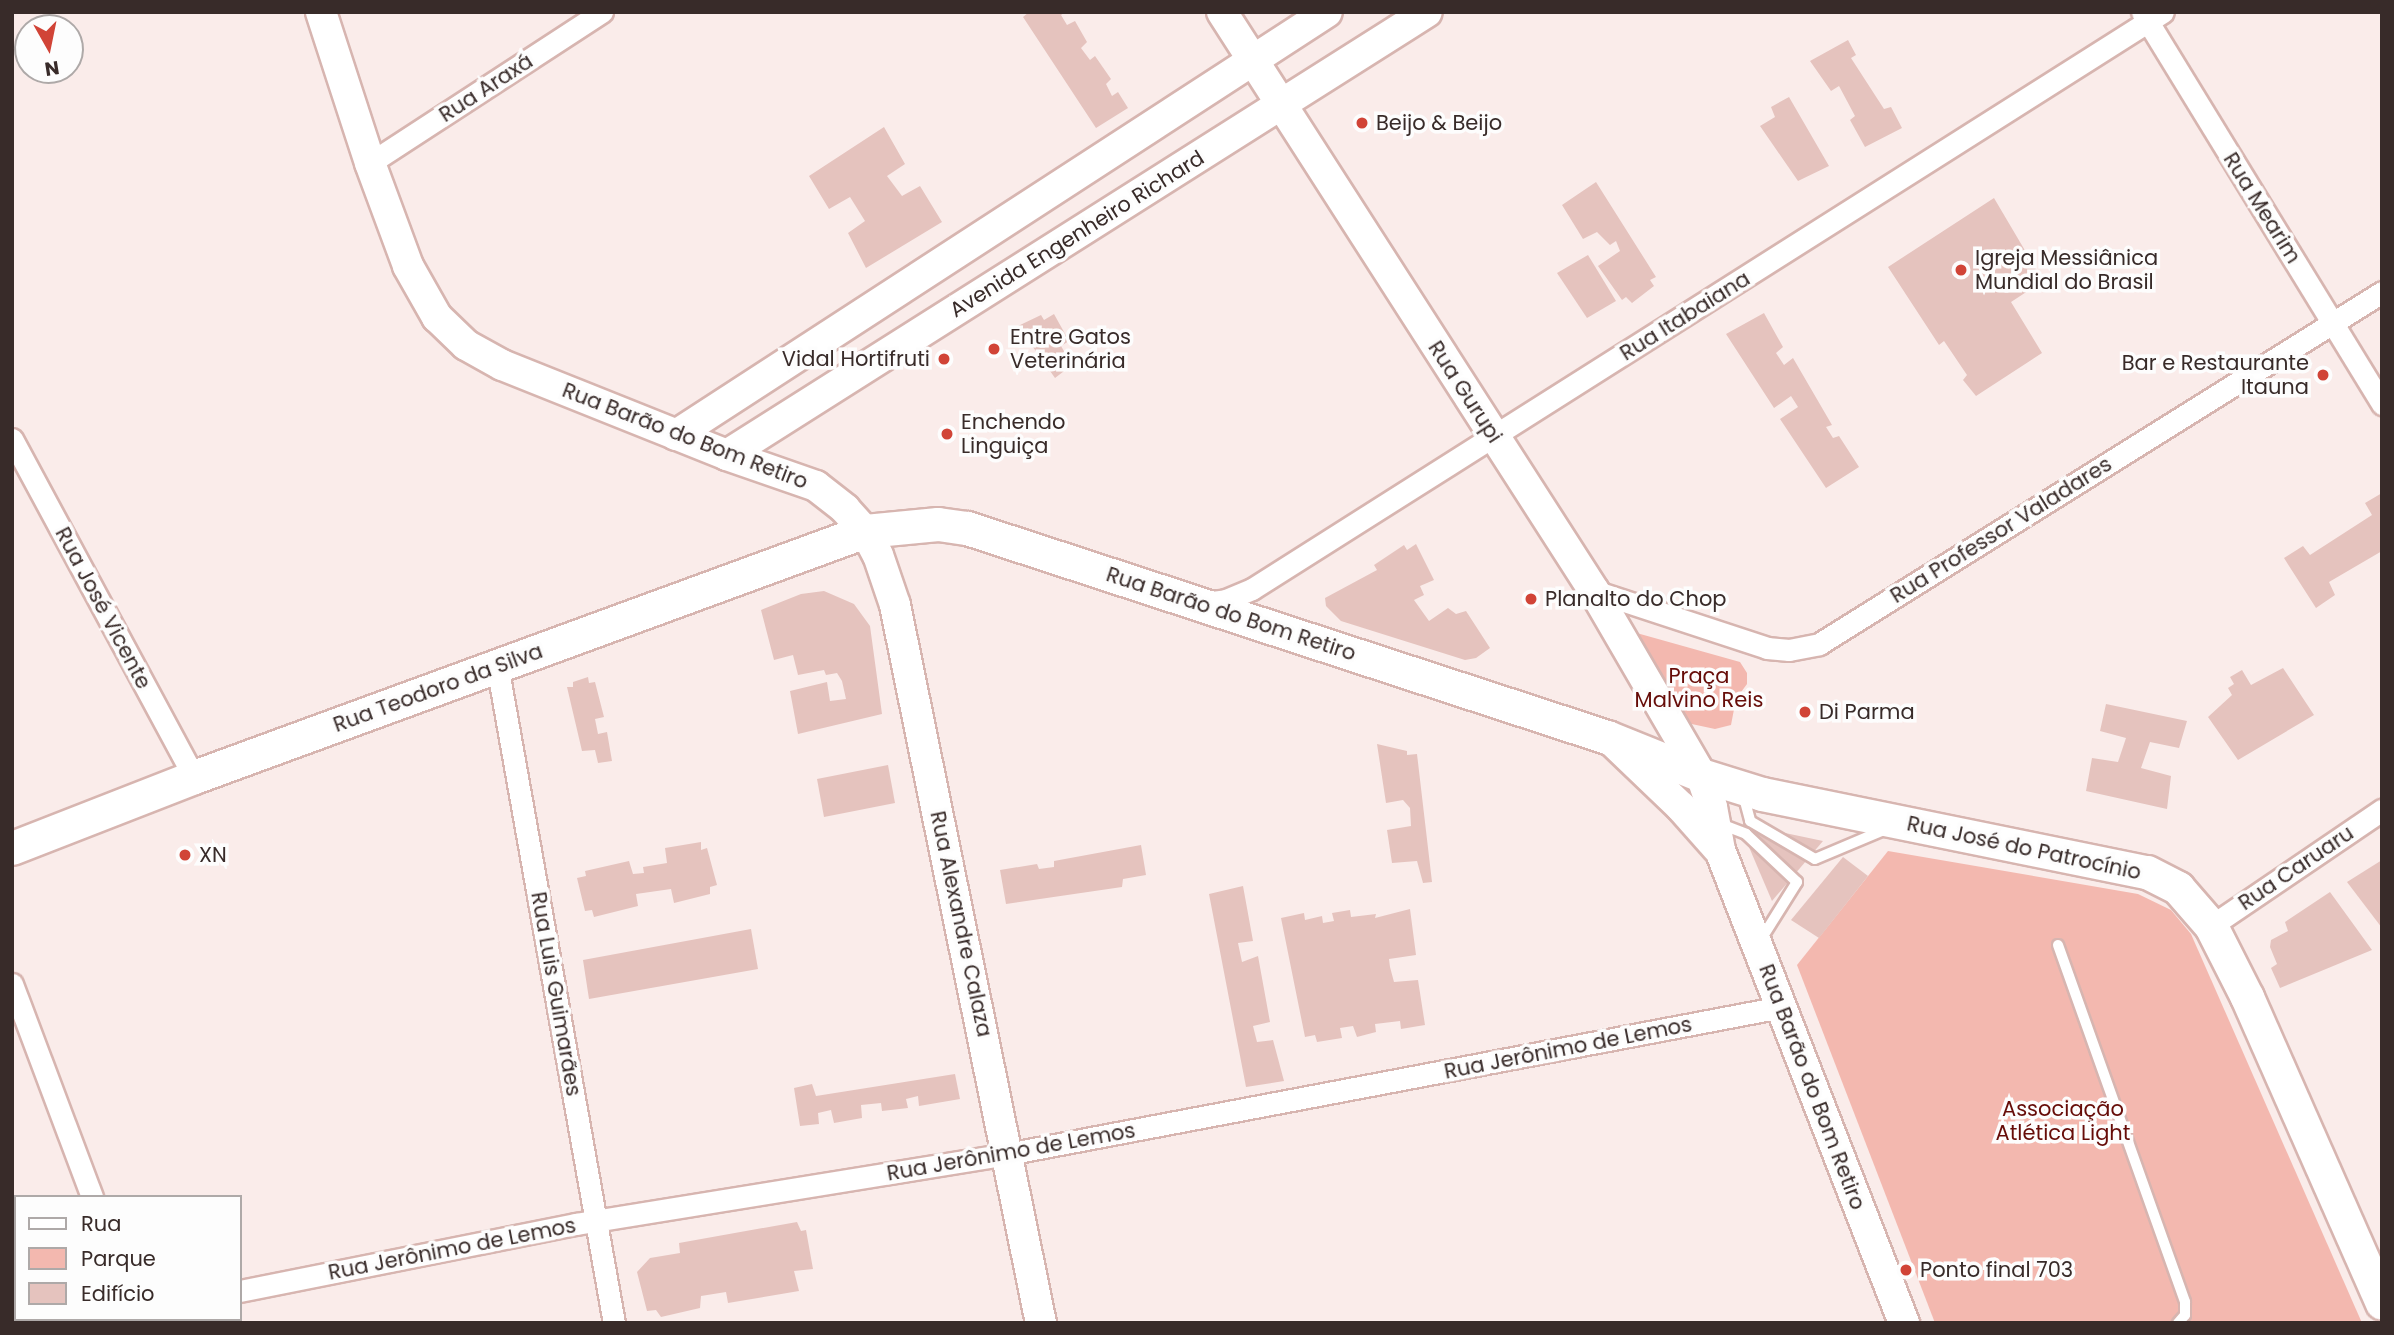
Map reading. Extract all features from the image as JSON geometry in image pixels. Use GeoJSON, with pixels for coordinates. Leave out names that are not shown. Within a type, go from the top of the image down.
{"type":"FeatureCollection","features":[{"type":"Feature","properties":{"kind":"main road","name":"Rua Barão do Bom Retiro"},"geometry":{"type":"LineString","coordinates":[[321,12],[370,163],[408,266],[437,317],[466,345],[502,365],[727,455],[816,486],[833,497],[865,531],[938,524],[967,528],[1607,737],[1701,775],[1717,836],[1757,946],[1904,1323]]}},
{"type":"Feature","properties":{"kind":"main road","name":"Rua Gurupi"},"geometry":{"type":"LineString","coordinates":[[1222,12],[1594,591],[1701,775]]}},
{"type":"Feature","properties":{"kind":"main road"},"geometry":{"type":"LineString","coordinates":[[676,435],[1327,12]]}},
{"type":"Feature","properties":{"kind":"main road","name":"Avenida Engenheiro Richard"},"geometry":{"type":"LineString","coordinates":[[727,455],[1427,12]]}},
{"type":"Feature","properties":{"kind":"main road","name":"Rua Teodoro da Silva"},"geometry":{"type":"LineString","coordinates":[[12,848],[194,777],[865,531]]}},
{"type":"Feature","properties":{"kind":"main road","name":"Rua Alexandre Calaza"},"geometry":{"type":"LineString","coordinates":[[865,531],[890,582],[1041,1323]]}},
{"type":"Feature","properties":{"kind":"main road","name":"Rua Barão do Bom Retiro"},"geometry":{"type":"LineString","coordinates":[[1607,737],[1681,807],[1717,836]]}},
{"type":"Feature","properties":{"kind":"main road","name":"Rua José do Patrocínio"},"geometry":{"type":"LineString","coordinates":[[1701,775],[1742,787],[1902,822],[2147,872],[2178,888],[2211,926],[2248,997],[2382,1303]]}},
{"type":"Feature","properties":{"kind":"street","name":"Rua Araxá"},"geometry":{"type":"LineString","coordinates":[[370,163],[602,12]]}},
{"type":"Feature","properties":{"kind":"street","name":"Rua Mearim"},"geometry":{"type":"LineString","coordinates":[[2151,16],[2382,404]]}},
{"type":"Feature","properties":{"kind":"street","name":"Rua Itabaiana"},"geometry":{"type":"LineString","coordinates":[[1200,604],[1226,600],[1252,589],[2151,16]]}},
{"type":"Feature","properties":{"kind":"street","name":"Rua Professor Valadares"},"geometry":{"type":"LineString","coordinates":[[1594,591],[1768,648],[1790,650],[1819,644],[2382,292]]}},
{"type":"Feature","properties":{"kind":"street","name":"Rua José Vicente"},"geometry":{"type":"LineString","coordinates":[[12,439],[194,777]]}},
{"type":"Feature","properties":{"kind":"street","name":"Rua Luis Guimarães"},"geometry":{"type":"LineString","coordinates":[[497,665],[614,1323]]}},
{"type":"Feature","properties":{"kind":"street","name":"Rua Caruaru"},"geometry":{"type":"LineString","coordinates":[[2211,926],[2382,810]]}},
{"type":"Feature","properties":{"kind":"street"},"geometry":{"type":"LineString","coordinates":[[12,984],[91,1195]]}},
{"type":"Feature","properties":{"kind":"street","name":"Rua Jerônimo de Lemos"},"geometry":{"type":"LineString","coordinates":[[242,1291],[596,1222],[1007,1154],[1781,1007]]}},
{"type":"Feature","properties":{"kind":"lane"},"geometry":{"type":"LineString","coordinates":[[1742,787],[1750,821],[1815,859],[1902,822]]}},
{"type":"Feature","properties":{"kind":"lane"},"geometry":{"type":"LineString","coordinates":[[1717,836],[1746,834],[1797,883],[1757,946]]}},
{"type":"Feature","properties":{"kind":"lane"},"geometry":{"type":"LineString","coordinates":[[2058,945],[2185,1302],[2185,1315],[2178,1323]]}},
{"type":"Feature","properties":{"kind":"green space","name":"Praça Malvino Reis"},"geometry":{"type":"Polygon","coordinates":[[[1626,630],[1740,662],[1747,673],[1747,684],[1736,699],[1731,725],[1715,729],[1673,720],[1626,630]]]}},
{"type":"Feature","properties":{"kind":"green space","name":"Associação Atlética Light"},"geometry":{"type":"Polygon","coordinates":[[[1888,851],[2138,894],[2171,910],[2191,934],[2362,1323],[1935,1323],[1797,965],[1888,851]]]}},
{"type":"Feature","properties":{"kind":"building"},"geometry":{"type":"Polygon","coordinates":[[[1029,12],[1065,12],[1061,15],[1067,25],[1075,21],[1087,42],[1081,48],[1090,60],[1095,56],[1111,79],[1106,84],[1112,96],[1118,92],[1128,108],[1096,128],[1023,17],[1029,12]]]}},
{"type":"Feature","properties":{"kind":"building"},"geometry":{"type":"Polygon","coordinates":[[[1848,40],[1856,55],[1851,58],[1884,109],[1891,107],[1902,128],[1865,147],[1850,120],[1855,116],[1839,86],[1831,91],[1810,61],[1848,40]]]}},
{"type":"Feature","properties":{"kind":"building"},"geometry":{"type":"Polygon","coordinates":[[[1789,97],[1829,166],[1798,181],[1760,126],[1775,117],[1771,107],[1789,97]]]}},
{"type":"Feature","properties":{"kind":"building"},"geometry":{"type":"Polygon","coordinates":[[[884,127],[905,164],[887,176],[902,196],[920,186],[942,222],[866,268],[848,233],[865,221],[850,197],[829,209],[809,176],[884,127]]]}},
{"type":"Feature","properties":{"kind":"building"},"geometry":{"type":"Polygon","coordinates":[[[1596,182],[1656,277],[1650,280],[1654,286],[1632,303],[1626,297],[1622,300],[1598,266],[1620,251],[1616,241],[1610,245],[1597,232],[1583,239],[1562,205],[1596,182]]]}},
{"type":"Feature","properties":{"kind":"building"},"geometry":{"type":"Polygon","coordinates":[[[1994,198],[2043,281],[2011,302],[2042,353],[1976,396],[1963,380],[1967,375],[1944,341],[1939,345],[1888,267],[1994,198]]]}},
{"type":"Feature","properties":{"kind":"building"},"geometry":{"type":"Polygon","coordinates":[[[1588,255],[1616,301],[1587,318],[1557,273],[1588,255]]]}},
{"type":"Feature","properties":{"kind":"building"},"geometry":{"type":"Polygon","coordinates":[[[1764,313],[1783,347],[1776,353],[1784,365],[1793,358],[1832,425],[1826,427],[1833,438],[1839,436],[1859,467],[1826,488],[1780,419],[1798,407],[1791,396],[1774,408],[1726,334],[1764,313]]]}},
{"type":"Feature","properties":{"kind":"building"},"geometry":{"type":"Polygon","coordinates":[[[1054,314],[1069,341],[1061,346],[1072,365],[1055,378],[1018,326],[1041,315],[1044,320],[1054,314]]]}},
{"type":"Feature","properties":{"kind":"building"},"geometry":{"type":"Polygon","coordinates":[[[2382,493],[2382,551],[2329,582],[2335,595],[2316,608],[2284,558],[2303,546],[2310,555],[2372,515],[2365,503],[2382,493]]]}},
{"type":"Feature","properties":{"kind":"building"},"geometry":{"type":"Polygon","coordinates":[[[1416,544],[1434,580],[1420,586],[1424,595],[1414,600],[1429,621],[1448,608],[1456,614],[1466,611],[1490,648],[1476,658],[1465,660],[1341,621],[1326,606],[1325,598],[1377,570],[1374,565],[1404,545],[1407,550],[1416,544]]]}},
{"type":"Feature","properties":{"kind":"building"},"geometry":{"type":"Polygon","coordinates":[[[824,591],[854,604],[870,626],[882,714],[798,734],[790,691],[827,682],[830,701],[846,699],[842,681],[837,673],[826,675],[824,670],[798,675],[793,655],[774,660],[761,610],[801,594],[824,591]]]}},
{"type":"Feature","properties":{"kind":"building"},"geometry":{"type":"Polygon","coordinates":[[[2283,668],[2314,715],[2238,760],[2208,717],[2232,695],[2228,688],[2234,684],[2230,677],[2242,670],[2251,685],[2283,668]]]}},
{"type":"Feature","properties":{"kind":"building"},"geometry":{"type":"Polygon","coordinates":[[[588,677],[589,683],[595,682],[604,717],[595,719],[598,734],[607,732],[612,761],[598,763],[595,750],[582,751],[567,687],[573,687],[573,682],[588,677]]]}},
{"type":"Feature","properties":{"kind":"building"},"geometry":{"type":"Polygon","coordinates":[[[2106,704],[2187,721],[2179,748],[2150,742],[2141,768],[2171,776],[2167,809],[2086,791],[2092,758],[2118,762],[2126,738],[2100,731],[2106,704]]]}},
{"type":"Feature","properties":{"kind":"building"},"geometry":{"type":"Polygon","coordinates":[[[1377,744],[1407,751],[1407,755],[1417,754],[1432,882],[1423,883],[1417,861],[1392,863],[1387,830],[1411,826],[1410,808],[1403,800],[1386,803],[1377,744]]]}},
{"type":"Feature","properties":{"kind":"building"},"geometry":{"type":"Polygon","coordinates":[[[888,765],[895,803],[824,817],[817,779],[888,765]]]}},
{"type":"Feature","properties":{"kind":"building"},"geometry":{"type":"Polygon","coordinates":[[[1756,827],[1823,841],[1772,901],[1746,840],[1756,827]]]}},
{"type":"Feature","properties":{"kind":"building"},"geometry":{"type":"Polygon","coordinates":[[[701,842],[701,850],[707,848],[717,885],[710,887],[710,894],[674,903],[671,889],[636,894],[638,906],[594,917],[592,910],[585,911],[577,878],[586,876],[585,871],[629,861],[633,874],[644,873],[643,867],[667,863],[665,848],[701,842]]]}},
{"type":"Feature","properties":{"kind":"building"},"geometry":{"type":"Polygon","coordinates":[[[1141,845],[1146,875],[1123,879],[1122,887],[1006,904],[1000,870],[1037,864],[1039,869],[1054,867],[1054,861],[1141,845]]]}},
{"type":"Feature","properties":{"kind":"building"},"geometry":{"type":"Polygon","coordinates":[[[1843,857],[1868,876],[1819,938],[1791,920],[1843,857]]]}},
{"type":"Feature","properties":{"kind":"building"},"geometry":{"type":"Polygon","coordinates":[[[2382,860],[2382,928],[2347,882],[2382,860]]]}},
{"type":"Feature","properties":{"kind":"building"},"geometry":{"type":"Polygon","coordinates":[[[1243,886],[1253,941],[1238,943],[1242,962],[1258,956],[1270,1022],[1253,1026],[1257,1042],[1273,1040],[1284,1081],[1246,1087],[1209,894],[1243,886]]]}},
{"type":"Feature","properties":{"kind":"building"},"geometry":{"type":"Polygon","coordinates":[[[2330,892],[2372,950],[2280,988],[2271,968],[2277,964],[2270,947],[2271,940],[2288,931],[2285,922],[2330,892]]]}},
{"type":"Feature","properties":{"kind":"building"},"geometry":{"type":"Polygon","coordinates":[[[1410,909],[1416,955],[1389,959],[1390,967],[1394,982],[1418,980],[1425,1025],[1401,1029],[1400,1021],[1375,1024],[1376,1032],[1357,1037],[1353,1026],[1340,1028],[1342,1038],[1317,1042],[1315,1035],[1305,1037],[1281,918],[1304,913],[1305,920],[1322,916],[1323,923],[1334,921],[1332,913],[1350,910],[1351,917],[1376,914],[1375,918],[1410,909]]]}},
{"type":"Feature","properties":{"kind":"building"},"geometry":{"type":"Polygon","coordinates":[[[751,929],[758,969],[589,999],[583,960],[751,929]]]}},
{"type":"Feature","properties":{"kind":"building"},"geometry":{"type":"Polygon","coordinates":[[[955,1074],[960,1099],[919,1106],[918,1096],[906,1099],[908,1108],[882,1111],[881,1103],[861,1105],[862,1118],[834,1123],[831,1110],[818,1113],[819,1124],[800,1126],[794,1088],[812,1084],[816,1096],[955,1074]]]}},
{"type":"Feature","properties":{"kind":"building"},"geometry":{"type":"Polygon","coordinates":[[[797,1222],[801,1231],[806,1230],[813,1269],[794,1271],[799,1291],[728,1303],[726,1292],[701,1296],[700,1308],[661,1317],[656,1310],[647,1311],[637,1272],[650,1258],[680,1253],[679,1243],[797,1222]]]}},
{"type":"Feature","properties":{"kind":"place","name":"Beijo & Beijo"},"geometry":{"type":"Point","coordinates":[1362,123]}},
{"type":"Feature","properties":{"kind":"place","name":"Igreja Messiânica Mundial do Brasil"},"geometry":{"type":"Point","coordinates":[1961,270]}},
{"type":"Feature","properties":{"kind":"place","name":"Entre Gatos Veterinária"},"geometry":{"type":"Point","coordinates":[994,349]}},
{"type":"Feature","properties":{"kind":"place","name":"Vidal Hortifruti"},"geometry":{"type":"Point","coordinates":[944,359]}},
{"type":"Feature","properties":{"kind":"place","name":"Bar e Restaurante Itauna"},"geometry":{"type":"Point","coordinates":[2323,375]}},
{"type":"Feature","properties":{"kind":"place","name":"Enchendo Linguiça"},"geometry":{"type":"Point","coordinates":[947,434]}},
{"type":"Feature","properties":{"kind":"place","name":"Planalto do Chop"},"geometry":{"type":"Point","coordinates":[1531,599]}},
{"type":"Feature","properties":{"kind":"place","name":"Di Parma"},"geometry":{"type":"Point","coordinates":[1805,712]}},
{"type":"Feature","properties":{"kind":"place","name":"XN"},"geometry":{"type":"Point","coordinates":[185,855]}},
{"type":"Feature","properties":{"kind":"place","name":"Ponto final 703"},"geometry":{"type":"Point","coordinates":[1906,1270]}}]}
